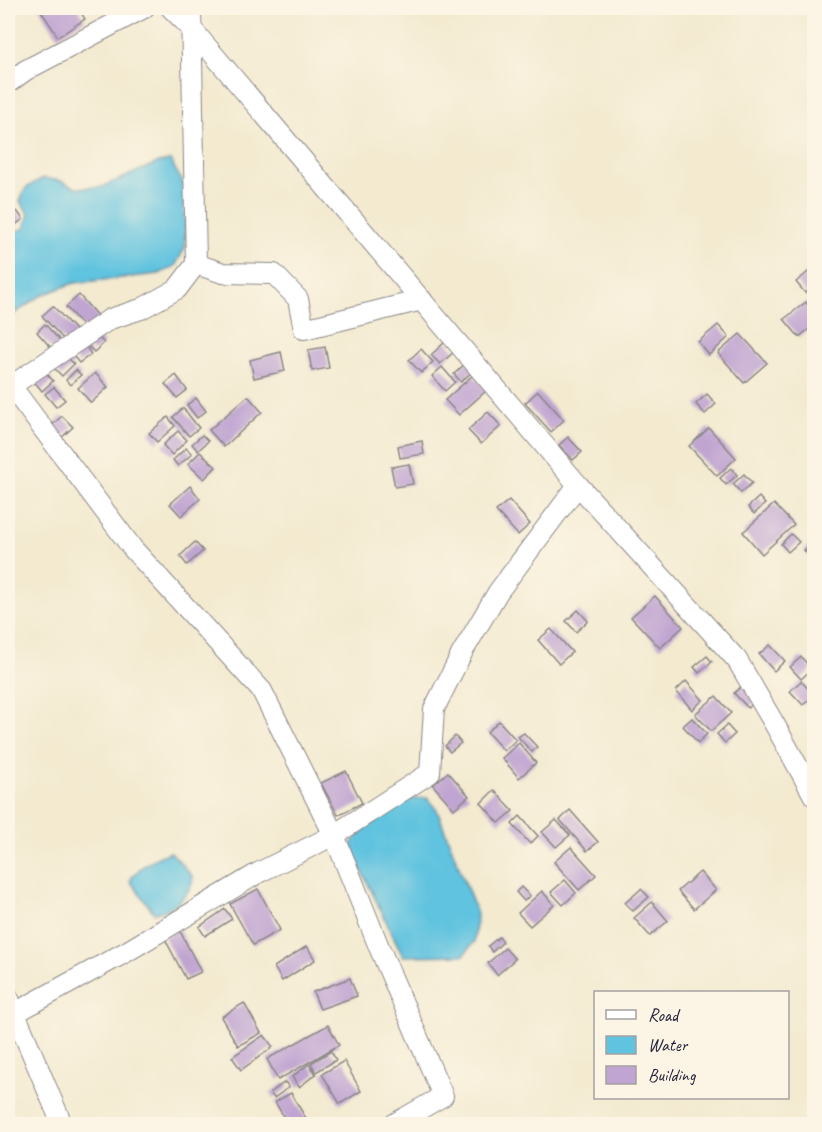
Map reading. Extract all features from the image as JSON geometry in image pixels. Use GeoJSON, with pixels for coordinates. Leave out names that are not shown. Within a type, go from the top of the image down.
{"type":"FeatureCollection","features":[{"type":"Feature","properties":{"kind":"street"},"geometry":{"type":"LineString","coordinates":[[8,83],[26,70],[144,8]]}},
{"type":"Feature","properties":{"kind":"street"},"geometry":{"type":"LineString","coordinates":[[171,8],[191,28],[578,484],[736,660],[776,725],[814,796]]}},
{"type":"Feature","properties":{"kind":"street"},"geometry":{"type":"LineString","coordinates":[[191,8],[196,264],[177,290],[141,309],[110,319],[9,384],[133,549],[262,691],[334,835],[443,1096],[394,1125]]}},
{"type":"Feature","properties":{"kind":"street"},"geometry":{"type":"LineString","coordinates":[[196,264],[223,273],[274,273],[297,299],[304,329],[422,300]]}},
{"type":"Feature","properties":{"kind":"street"},"geometry":{"type":"LineString","coordinates":[[62,1125],[11,1005],[126,952],[258,873],[334,835],[430,774],[434,709],[462,653],[498,592],[578,484]]}},
{"type":"Feature","properties":{"kind":"water"},"geometry":{"type":"Polygon","coordinates":[[[170,160],[183,183],[185,225],[185,248],[175,266],[159,274],[74,283],[42,295],[8,318],[8,232],[24,229],[29,214],[20,201],[26,188],[43,178],[61,181],[77,188],[102,187],[155,164],[170,160]]]}},
{"type":"Feature","properties":{"kind":"water"},"geometry":{"type":"Polygon","coordinates":[[[427,798],[437,810],[477,914],[474,942],[464,955],[403,956],[355,857],[352,842],[367,827],[409,799],[427,798]]]}},
{"type":"Feature","properties":{"kind":"water"},"geometry":{"type":"Polygon","coordinates":[[[171,852],[193,877],[192,884],[179,901],[167,909],[154,913],[130,881],[148,863],[171,852]]]}},
{"type":"Feature","properties":{"kind":"building"},"geometry":{"type":"Polygon","coordinates":[[[39,8],[78,8],[85,19],[58,37],[39,8]]]}},
{"type":"Feature","properties":{"kind":"building"},"geometry":{"type":"Polygon","coordinates":[[[17,211],[23,219],[13,227],[8,219],[17,211]]]}},
{"type":"Feature","properties":{"kind":"building"},"geometry":{"type":"Polygon","coordinates":[[[814,267],[814,285],[805,293],[796,282],[814,267]]]}},
{"type":"Feature","properties":{"kind":"building"},"geometry":{"type":"Polygon","coordinates":[[[79,295],[100,319],[87,331],[66,307],[79,295]]]}},
{"type":"Feature","properties":{"kind":"building"},"geometry":{"type":"Polygon","coordinates":[[[806,302],[814,313],[814,325],[799,337],[784,319],[806,302]]]}},
{"type":"Feature","properties":{"kind":"building"},"geometry":{"type":"Polygon","coordinates":[[[53,306],[78,333],[67,343],[42,316],[53,306]]]}},
{"type":"Feature","properties":{"kind":"building"},"geometry":{"type":"Polygon","coordinates":[[[45,324],[61,342],[53,350],[37,332],[45,324]]]}},
{"type":"Feature","properties":{"kind":"building"},"geometry":{"type":"Polygon","coordinates":[[[718,325],[729,337],[709,355],[698,342],[718,325]]]}},
{"type":"Feature","properties":{"kind":"building"},"geometry":{"type":"Polygon","coordinates":[[[740,334],[767,363],[744,383],[718,353],[740,334]]]}},
{"type":"Feature","properties":{"kind":"building"},"geometry":{"type":"Polygon","coordinates":[[[96,335],[104,343],[94,352],[86,344],[96,335]]]}},
{"type":"Feature","properties":{"kind":"building"},"geometry":{"type":"Polygon","coordinates":[[[446,341],[455,351],[440,364],[431,355],[446,341]]]}},
{"type":"Feature","properties":{"kind":"building"},"geometry":{"type":"Polygon","coordinates":[[[84,344],[91,354],[79,363],[71,353],[84,344]]]}},
{"type":"Feature","properties":{"kind":"building"},"geometry":{"type":"Polygon","coordinates":[[[325,347],[329,368],[312,371],[308,350],[325,347]]]}},
{"type":"Feature","properties":{"kind":"building"},"geometry":{"type":"Polygon","coordinates":[[[421,349],[433,362],[421,373],[409,360],[421,349]]]}},
{"type":"Feature","properties":{"kind":"building"},"geometry":{"type":"Polygon","coordinates":[[[281,352],[285,371],[254,378],[250,360],[281,352]]]}},
{"type":"Feature","properties":{"kind":"building"},"geometry":{"type":"Polygon","coordinates":[[[64,354],[74,364],[62,376],[52,366],[64,354]]]}},
{"type":"Feature","properties":{"kind":"building"},"geometry":{"type":"Polygon","coordinates":[[[468,361],[475,369],[461,382],[454,374],[468,361]]]}},
{"type":"Feature","properties":{"kind":"building"},"geometry":{"type":"Polygon","coordinates":[[[442,367],[455,382],[445,391],[432,376],[442,367]]]}},
{"type":"Feature","properties":{"kind":"building"},"geometry":{"type":"Polygon","coordinates":[[[43,369],[53,381],[42,391],[32,379],[43,369]]]}},
{"type":"Feature","properties":{"kind":"building"},"geometry":{"type":"Polygon","coordinates":[[[76,370],[81,375],[70,385],[66,380],[76,370]]]}},
{"type":"Feature","properties":{"kind":"building"},"geometry":{"type":"Polygon","coordinates":[[[95,373],[108,387],[91,403],[78,388],[95,373]]]}},
{"type":"Feature","properties":{"kind":"building"},"geometry":{"type":"Polygon","coordinates":[[[176,375],[187,390],[177,398],[165,384],[176,375]]]}},
{"type":"Feature","properties":{"kind":"building"},"geometry":{"type":"Polygon","coordinates":[[[473,375],[487,390],[459,415],[445,400],[473,375]]]}},
{"type":"Feature","properties":{"kind":"building"},"geometry":{"type":"Polygon","coordinates":[[[54,387],[65,400],[56,407],[45,394],[54,387]]]}},
{"type":"Feature","properties":{"kind":"building"},"geometry":{"type":"Polygon","coordinates":[[[538,391],[564,420],[551,432],[525,403],[538,391]]]}},
{"type":"Feature","properties":{"kind":"building"},"geometry":{"type":"Polygon","coordinates":[[[707,394],[716,404],[705,414],[696,404],[707,394]]]}},
{"type":"Feature","properties":{"kind":"building"},"geometry":{"type":"Polygon","coordinates":[[[248,396],[262,412],[224,447],[209,430],[248,396]]]}},
{"type":"Feature","properties":{"kind":"building"},"geometry":{"type":"Polygon","coordinates":[[[196,398],[206,411],[197,418],[187,405],[196,398]]]}},
{"type":"Feature","properties":{"kind":"building"},"geometry":{"type":"Polygon","coordinates":[[[183,408],[199,428],[189,436],[173,417],[183,408]]]}},
{"type":"Feature","properties":{"kind":"building"},"geometry":{"type":"Polygon","coordinates":[[[488,412],[501,426],[481,444],[468,430],[488,412]]]}},
{"type":"Feature","properties":{"kind":"building"},"geometry":{"type":"Polygon","coordinates":[[[62,416],[73,427],[60,439],[50,427],[62,416]]]}},
{"type":"Feature","properties":{"kind":"building"},"geometry":{"type":"Polygon","coordinates":[[[168,417],[175,426],[157,442],[149,433],[168,417]]]}},
{"type":"Feature","properties":{"kind":"building"},"geometry":{"type":"Polygon","coordinates":[[[709,428],[736,458],[717,476],[689,446],[709,428]]]}},
{"type":"Feature","properties":{"kind":"building"},"geometry":{"type":"Polygon","coordinates":[[[178,431],[187,440],[172,455],[163,445],[178,431]]]}},
{"type":"Feature","properties":{"kind":"building"},"geometry":{"type":"Polygon","coordinates":[[[202,435],[208,441],[198,451],[192,444],[202,435]]]}},
{"type":"Feature","properties":{"kind":"building"},"geometry":{"type":"Polygon","coordinates":[[[568,437],[582,452],[573,460],[559,445],[568,437]]]}},
{"type":"Feature","properties":{"kind":"building"},"geometry":{"type":"Polygon","coordinates":[[[422,441],[424,454],[400,458],[398,446],[422,441]]]}},
{"type":"Feature","properties":{"kind":"building"},"geometry":{"type":"Polygon","coordinates":[[[186,448],[192,454],[178,466],[173,460],[186,448]]]}},
{"type":"Feature","properties":{"kind":"building"},"geometry":{"type":"Polygon","coordinates":[[[200,452],[216,467],[204,479],[188,464],[200,452]]]}},
{"type":"Feature","properties":{"kind":"building"},"geometry":{"type":"Polygon","coordinates":[[[409,464],[413,484],[395,487],[391,467],[409,464]]]}},
{"type":"Feature","properties":{"kind":"building"},"geometry":{"type":"Polygon","coordinates":[[[731,468],[737,475],[726,485],[720,478],[731,468]]]}},
{"type":"Feature","properties":{"kind":"building"},"geometry":{"type":"Polygon","coordinates":[[[744,474],[752,483],[741,493],[733,484],[744,474]]]}},
{"type":"Feature","properties":{"kind":"building"},"geometry":{"type":"Polygon","coordinates":[[[190,486],[200,499],[181,516],[170,504],[190,486]]]}},
{"type":"Feature","properties":{"kind":"building"},"geometry":{"type":"Polygon","coordinates":[[[759,497],[765,504],[754,514],[748,507],[759,497]]]}},
{"type":"Feature","properties":{"kind":"building"},"geometry":{"type":"Polygon","coordinates":[[[509,500],[530,524],[518,535],[496,511],[509,500]]]}},
{"type":"Feature","properties":{"kind":"building"},"geometry":{"type":"Polygon","coordinates":[[[774,504],[794,525],[762,554],[743,532],[774,504]]]}},
{"type":"Feature","properties":{"kind":"building"},"geometry":{"type":"Polygon","coordinates":[[[791,534],[799,542],[788,552],[781,544],[791,534]]]}},
{"type":"Feature","properties":{"kind":"building"},"geometry":{"type":"Polygon","coordinates":[[[814,541],[814,562],[804,550],[814,541]]]}},
{"type":"Feature","properties":{"kind":"building"},"geometry":{"type":"Polygon","coordinates":[[[195,542],[203,551],[187,565],[180,556],[195,542]]]}},
{"type":"Feature","properties":{"kind":"building"},"geometry":{"type":"Polygon","coordinates":[[[655,596],[683,627],[660,648],[631,617],[655,596]]]}},
{"type":"Feature","properties":{"kind":"building"},"geometry":{"type":"Polygon","coordinates":[[[578,610],[588,621],[576,632],[566,621],[578,610]]]}},
{"type":"Feature","properties":{"kind":"building"},"geometry":{"type":"Polygon","coordinates":[[[551,629],[572,652],[559,664],[538,640],[551,629]]]}},
{"type":"Feature","properties":{"kind":"building"},"geometry":{"type":"Polygon","coordinates":[[[770,645],[785,661],[774,671],[759,654],[770,645]]]}},
{"type":"Feature","properties":{"kind":"building"},"geometry":{"type":"Polygon","coordinates":[[[707,656],[712,662],[699,673],[694,667],[707,656]]]}},
{"type":"Feature","properties":{"kind":"building"},"geometry":{"type":"Polygon","coordinates":[[[801,657],[812,669],[801,679],[790,667],[801,657]]]}},
{"type":"Feature","properties":{"kind":"building"},"geometry":{"type":"Polygon","coordinates":[[[686,681],[703,700],[692,710],[676,691],[686,681]]]}},
{"type":"Feature","properties":{"kind":"building"},"geometry":{"type":"Polygon","coordinates":[[[801,681],[814,695],[803,705],[790,691],[801,681]]]}},
{"type":"Feature","properties":{"kind":"building"},"geometry":{"type":"Polygon","coordinates":[[[743,685],[757,700],[748,708],[734,693],[743,685]]]}},
{"type":"Feature","properties":{"kind":"building"},"geometry":{"type":"Polygon","coordinates":[[[716,696],[731,713],[711,731],[695,714],[716,696]]]}},
{"type":"Feature","properties":{"kind":"building"},"geometry":{"type":"Polygon","coordinates":[[[692,718],[707,734],[698,743],[683,726],[692,718]]]}},
{"type":"Feature","properties":{"kind":"building"},"geometry":{"type":"Polygon","coordinates":[[[499,721],[516,740],[504,751],[487,732],[499,721]]]}},
{"type":"Feature","properties":{"kind":"building"},"geometry":{"type":"Polygon","coordinates":[[[727,725],[735,734],[725,743],[717,734],[727,725]]]}},
{"type":"Feature","properties":{"kind":"building"},"geometry":{"type":"Polygon","coordinates":[[[524,733],[537,747],[532,752],[518,737],[524,733]]]}},
{"type":"Feature","properties":{"kind":"building"},"geometry":{"type":"Polygon","coordinates":[[[455,736],[461,743],[450,752],[445,746],[455,736]]]}},
{"type":"Feature","properties":{"kind":"building"},"geometry":{"type":"Polygon","coordinates":[[[519,743],[536,763],[519,778],[502,758],[519,743]]]}},
{"type":"Feature","properties":{"kind":"building"},"geometry":{"type":"Polygon","coordinates":[[[346,771],[362,803],[338,815],[321,783],[346,771]]]}},
{"type":"Feature","properties":{"kind":"building"},"geometry":{"type":"Polygon","coordinates":[[[448,772],[469,796],[454,809],[433,785],[448,772]]]}},
{"type":"Feature","properties":{"kind":"building"},"geometry":{"type":"Polygon","coordinates":[[[494,790],[513,811],[499,823],[481,803],[494,790]]]}},
{"type":"Feature","properties":{"kind":"building"},"geometry":{"type":"Polygon","coordinates":[[[570,810],[598,842],[587,851],[560,820],[570,810]]]}},
{"type":"Feature","properties":{"kind":"building"},"geometry":{"type":"Polygon","coordinates":[[[520,816],[538,836],[530,844],[512,824],[520,816]]]}},
{"type":"Feature","properties":{"kind":"building"},"geometry":{"type":"Polygon","coordinates":[[[556,820],[570,835],[556,847],[542,832],[556,820]]]}},
{"type":"Feature","properties":{"kind":"building"},"geometry":{"type":"Polygon","coordinates":[[[571,847],[596,875],[579,890],[554,862],[571,847]]]}},
{"type":"Feature","properties":{"kind":"building"},"geometry":{"type":"Polygon","coordinates":[[[700,872],[716,890],[694,909],[678,891],[700,872]]]}},
{"type":"Feature","properties":{"kind":"building"},"geometry":{"type":"Polygon","coordinates":[[[565,880],[576,893],[563,905],[551,892],[565,880]]]}},
{"type":"Feature","properties":{"kind":"building"},"geometry":{"type":"Polygon","coordinates":[[[521,887],[530,896],[524,901],[516,892],[521,887]]]}},
{"type":"Feature","properties":{"kind":"building"},"geometry":{"type":"Polygon","coordinates":[[[258,889],[280,930],[253,945],[230,904],[258,889]]]}},
{"type":"Feature","properties":{"kind":"building"},"geometry":{"type":"Polygon","coordinates":[[[641,889],[649,897],[633,911],[625,903],[641,889]]]}},
{"type":"Feature","properties":{"kind":"building"},"geometry":{"type":"Polygon","coordinates":[[[542,891],[554,905],[530,926],[518,913],[542,891]]]}},
{"type":"Feature","properties":{"kind":"building"},"geometry":{"type":"Polygon","coordinates":[[[652,902],[668,921],[650,936],[634,918],[652,902]]]}},
{"type":"Feature","properties":{"kind":"building"},"geometry":{"type":"Polygon","coordinates":[[[225,909],[232,919],[205,936],[199,927],[225,909]]]}},
{"type":"Feature","properties":{"kind":"building"},"geometry":{"type":"Polygon","coordinates":[[[179,929],[201,972],[186,979],[164,937],[179,929]]]}},
{"type":"Feature","properties":{"kind":"building"},"geometry":{"type":"Polygon","coordinates":[[[499,937],[503,942],[492,952],[488,946],[499,937]]]}},
{"type":"Feature","properties":{"kind":"building"},"geometry":{"type":"Polygon","coordinates":[[[307,946],[315,960],[282,981],[274,967],[307,946]]]}},
{"type":"Feature","properties":{"kind":"building"},"geometry":{"type":"Polygon","coordinates":[[[505,948],[515,959],[497,975],[488,963],[505,948]]]}},
{"type":"Feature","properties":{"kind":"building"},"geometry":{"type":"Polygon","coordinates":[[[350,978],[357,996],[320,1009],[313,992],[350,978]]]}},
{"type":"Feature","properties":{"kind":"building"},"geometry":{"type":"Polygon","coordinates":[[[244,1003],[261,1033],[238,1046],[221,1017],[244,1003]]]}},
{"type":"Feature","properties":{"kind":"building"},"geometry":{"type":"Polygon","coordinates":[[[328,1025],[339,1045],[278,1080],[267,1059],[328,1025]]]}},
{"type":"Feature","properties":{"kind":"building"},"geometry":{"type":"Polygon","coordinates":[[[264,1035],[273,1047],[241,1070],[232,1057],[264,1035]]]}},
{"type":"Feature","properties":{"kind":"building"},"geometry":{"type":"Polygon","coordinates":[[[331,1051],[336,1060],[316,1072],[311,1063],[331,1051]]]}},
{"type":"Feature","properties":{"kind":"building"},"geometry":{"type":"Polygon","coordinates":[[[344,1061],[361,1091],[340,1104],[322,1074],[344,1061]]]}},
{"type":"Feature","properties":{"kind":"building"},"geometry":{"type":"Polygon","coordinates":[[[309,1064],[316,1074],[299,1087],[292,1077],[309,1064]]]}},
{"type":"Feature","properties":{"kind":"building"},"geometry":{"type":"Polygon","coordinates":[[[285,1082],[289,1087],[274,1098],[270,1093],[285,1082]]]}},
{"type":"Feature","properties":{"kind":"building"},"geometry":{"type":"Polygon","coordinates":[[[291,1093],[308,1122],[304,1124],[288,1124],[275,1102],[291,1093]]]}}]}
